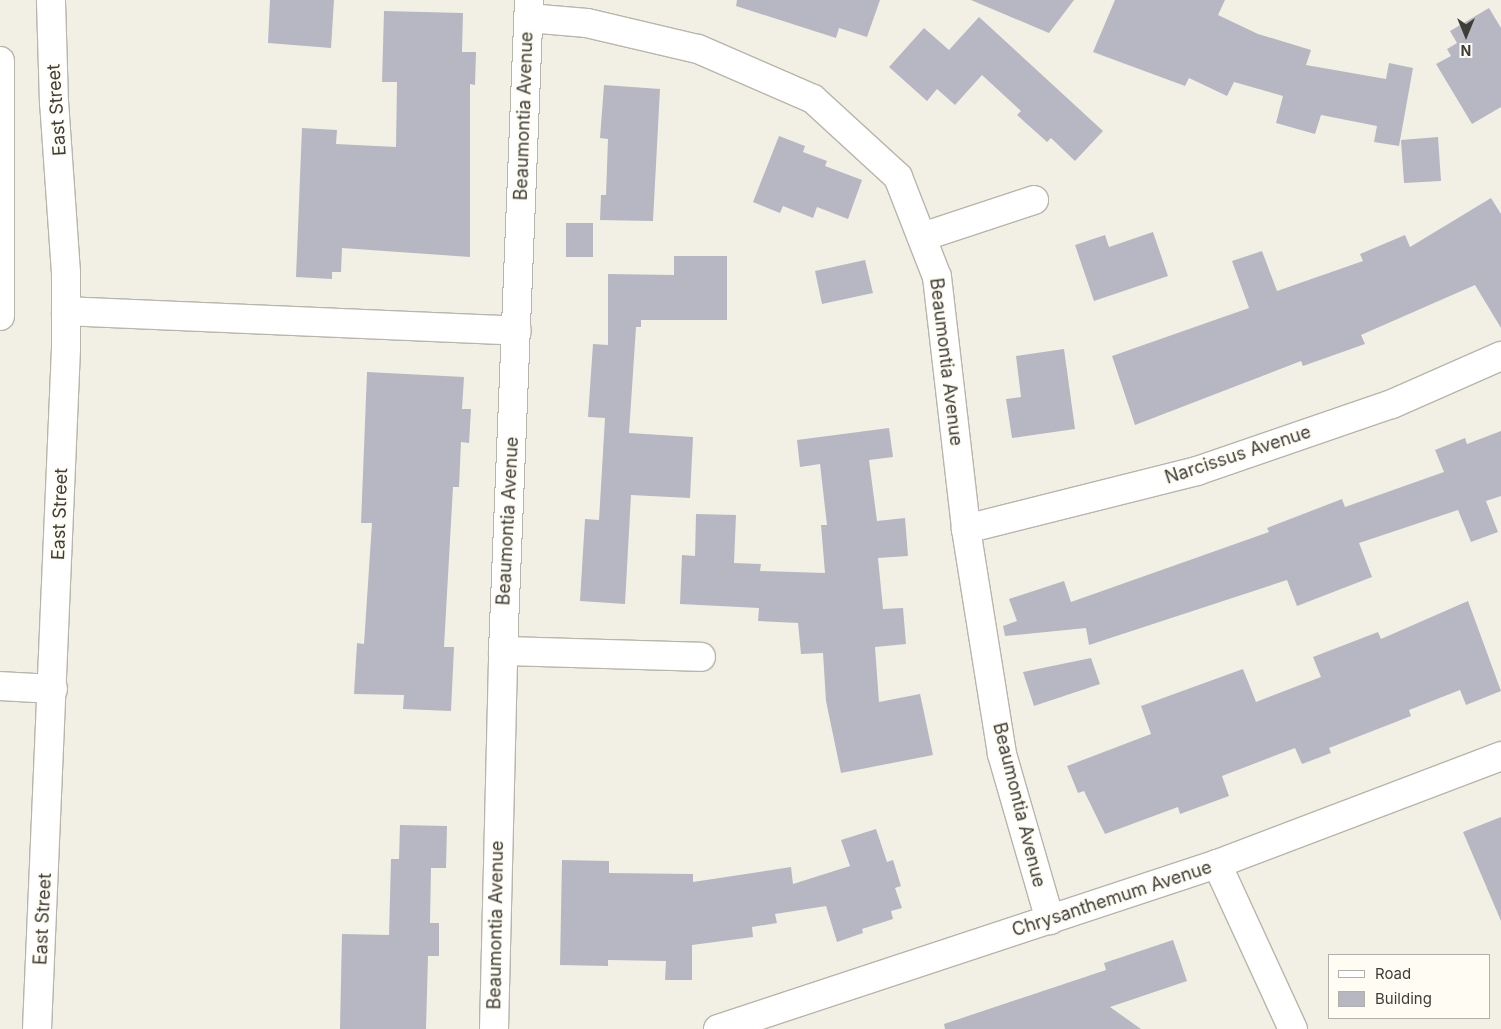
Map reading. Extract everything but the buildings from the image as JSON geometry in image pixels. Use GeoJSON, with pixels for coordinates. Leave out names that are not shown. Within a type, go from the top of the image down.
{"type":"FeatureCollection","features":[{"type":"Feature","properties":{"kind":"street","name":"East Street"},"geometry":{"type":"LineString","coordinates":[[37,1029],[53,688],[66,311],[52,0]]}},
{"type":"Feature","properties":{"kind":"street","name":"Beaumontia Avenue"},"geometry":{"type":"LineString","coordinates":[[494,1029],[502,651],[517,331],[528,9],[698,49],[814,99],[898,177],[937,277],[966,529],[1002,754],[1050,920]]}},
{"type":"Feature","properties":{"kind":"street"},"geometry":{"type":"LineString","coordinates":[[0,62],[0,316]]}},
{"type":"Feature","properties":{"kind":"street"},"geometry":{"type":"LineString","coordinates":[[922,237],[1034,200]]}},
{"type":"Feature","properties":{"kind":"street"},"geometry":{"type":"LineString","coordinates":[[66,311],[517,331]]}},
{"type":"Feature","properties":{"kind":"street","name":"Narcissus Avenue"},"geometry":{"type":"LineString","coordinates":[[966,529],[1197,471],[1392,404],[1501,356]]}},
{"type":"Feature","properties":{"kind":"street"},"geometry":{"type":"LineString","coordinates":[[502,651],[700,657]]}},
{"type":"Feature","properties":{"kind":"street"},"geometry":{"type":"LineString","coordinates":[[0,686],[53,688]]}},
{"type":"Feature","properties":{"kind":"street","name":"Chrysanthemum Avenue"},"geometry":{"type":"LineString","coordinates":[[718,1029],[1217,864],[1501,756]]}},
{"type":"Feature","properties":{"kind":"street"},"geometry":{"type":"LineString","coordinates":[[1217,864],[1293,1029]]}}]}
